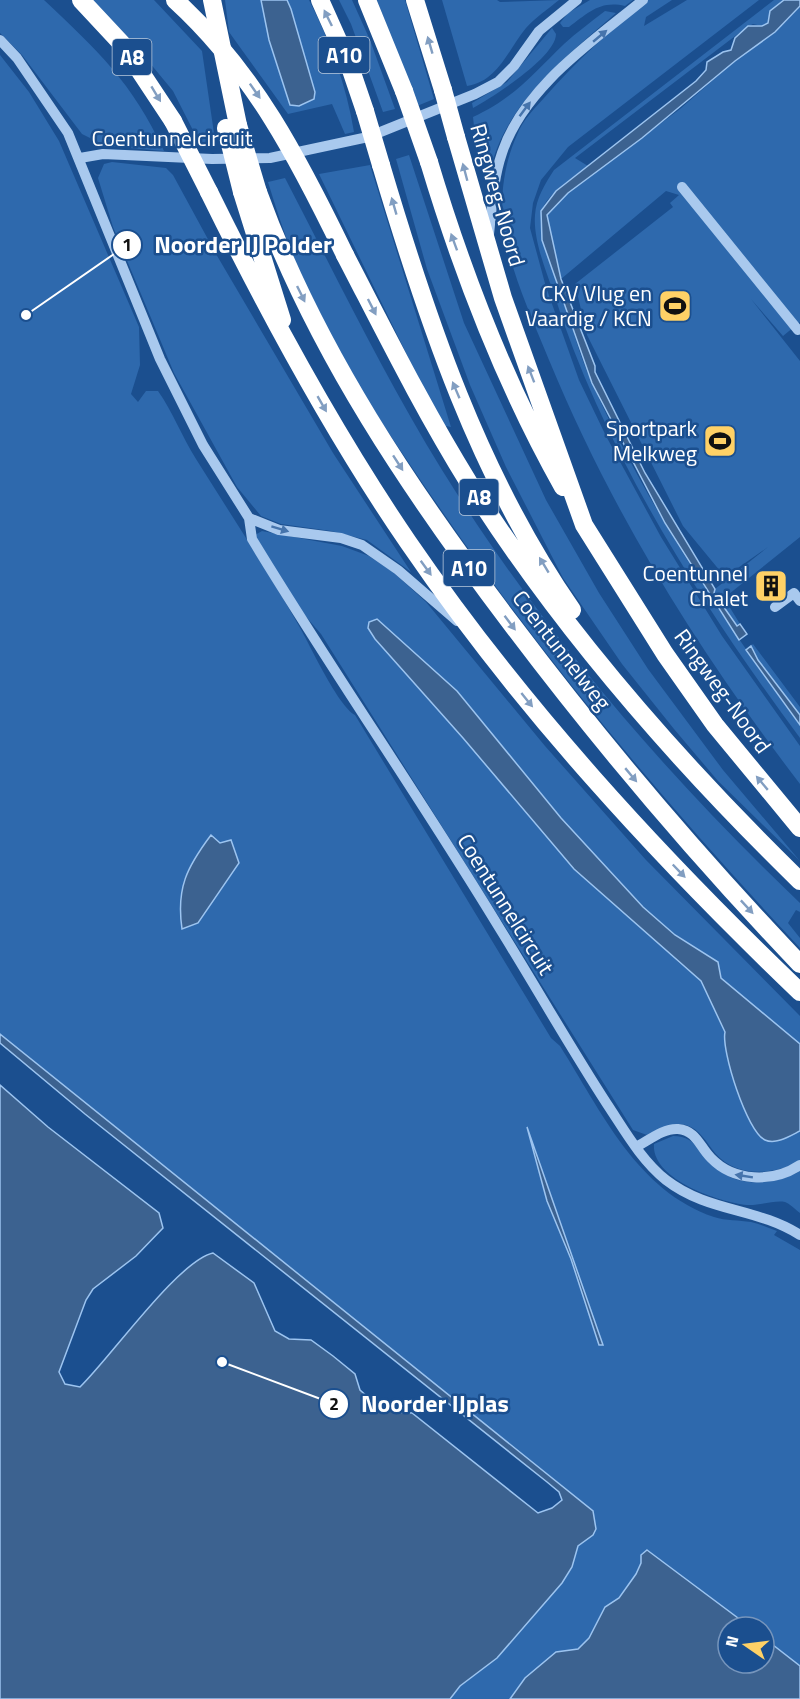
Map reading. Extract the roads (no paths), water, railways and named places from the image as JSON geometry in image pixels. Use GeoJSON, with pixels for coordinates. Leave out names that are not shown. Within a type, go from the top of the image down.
{"type":"FeatureCollection","features":[{"type":"Feature","properties":{"kind":"highway","name":"A8"},"geometry":{"type":"LineString","coordinates":[[81,0],[122,44],[173,121],[292,353]]}},
{"type":"Feature","properties":{"kind":"highway","name":"A8"},"geometry":{"type":"LineString","coordinates":[[175,0],[223,50],[254,88],[285,137],[401,364],[470,484],[538,585],[647,717]]}},
{"type":"Feature","properties":{"kind":"highway","name":"A10"},"geometry":{"type":"LineString","coordinates":[[212,0],[227,81],[232,126],[292,353],[346,445],[407,541],[477,638],[552,731],[639,829],[800,992]]}},
{"type":"Feature","properties":{"kind":"highway","name":"A10"},"geometry":{"type":"LineString","coordinates":[[320,0],[350,68],[365,111],[435,334],[497,480],[567,603],[647,717],[723,803],[800,881]]}},
{"type":"Feature","properties":{"kind":"highway"},"geometry":{"type":"LineString","coordinates":[[367,0],[404,91],[466,276],[499,359],[536,438],[584,525]]}},
{"type":"Feature","properties":{"kind":"highway","name":"Ringweg-Noord"},"geometry":{"type":"LineString","coordinates":[[415,0],[487,247],[584,525],[665,654],[715,725],[800,828]]}},
{"type":"Feature","properties":{"kind":"highway","name":"Coentunnelweg"},"geometry":{"type":"LineString","coordinates":[[250,192],[277,241],[306,305],[337,363],[398,464],[452,544],[548,673],[615,755],[707,864],[800,964]]}},
{"type":"Feature","properties":{"kind":"lane","name":"Coentunnelcircuit"},"geometry":{"type":"LineString","coordinates":[[577,0],[539,31],[514,66],[498,82],[475,94],[368,137],[270,158],[212,159],[103,154],[80,158],[181,404],[249,518],[252,539],[500,928],[572,1050],[636,1147],[665,1179],[683,1191],[710,1205],[770,1219],[800,1235]]}},
{"type":"Feature","properties":{"kind":"lane"},"geometry":{"type":"LineString","coordinates":[[487,247],[499,163],[518,119],[539,92],[558,73],[643,0]]}},
{"type":"Feature","properties":{"kind":"lane"},"geometry":{"type":"LineString","coordinates":[[0,40],[17,58],[54,110],[80,158]]}},
{"type":"Feature","properties":{"kind":"lane"},"geometry":{"type":"LineString","coordinates":[[682,187],[799,333]]}},
{"type":"Feature","properties":{"kind":"lane"},"geometry":{"type":"LineString","coordinates":[[249,518],[279,530],[341,538],[362,544],[398,570],[477,638]]}},
{"type":"Feature","properties":{"kind":"lane"},"geometry":{"type":"LineString","coordinates":[[775,607],[794,593],[800,600]]}},
{"type":"Feature","properties":{"kind":"lane"},"geometry":{"type":"LineString","coordinates":[[636,1147],[660,1133],[676,1129],[692,1133],[710,1157],[732,1173],[764,1178],[800,1166]]}},
{"type":"Feature","properties":{"kind":"place","name":"CKV Vlug en Vaardig / KCN"},"geometry":{"type":"Point","coordinates":[675,306]}},
{"type":"Feature","properties":{"kind":"place","name":"Noorder IJ Polder"},"geometry":{"type":"Point","coordinates":[26,315]}},
{"type":"Feature","properties":{"kind":"place","name":"Sportpark Melkweg"},"geometry":{"type":"Point","coordinates":[720,441]}},
{"type":"Feature","properties":{"kind":"place","name":"Coentunnel Chalet"},"geometry":{"type":"Point","coordinates":[771,586]}},
{"type":"Feature","properties":{"kind":"place","name":"Noorder IJplas"},"geometry":{"type":"Point","coordinates":[222,1362]}}]}
